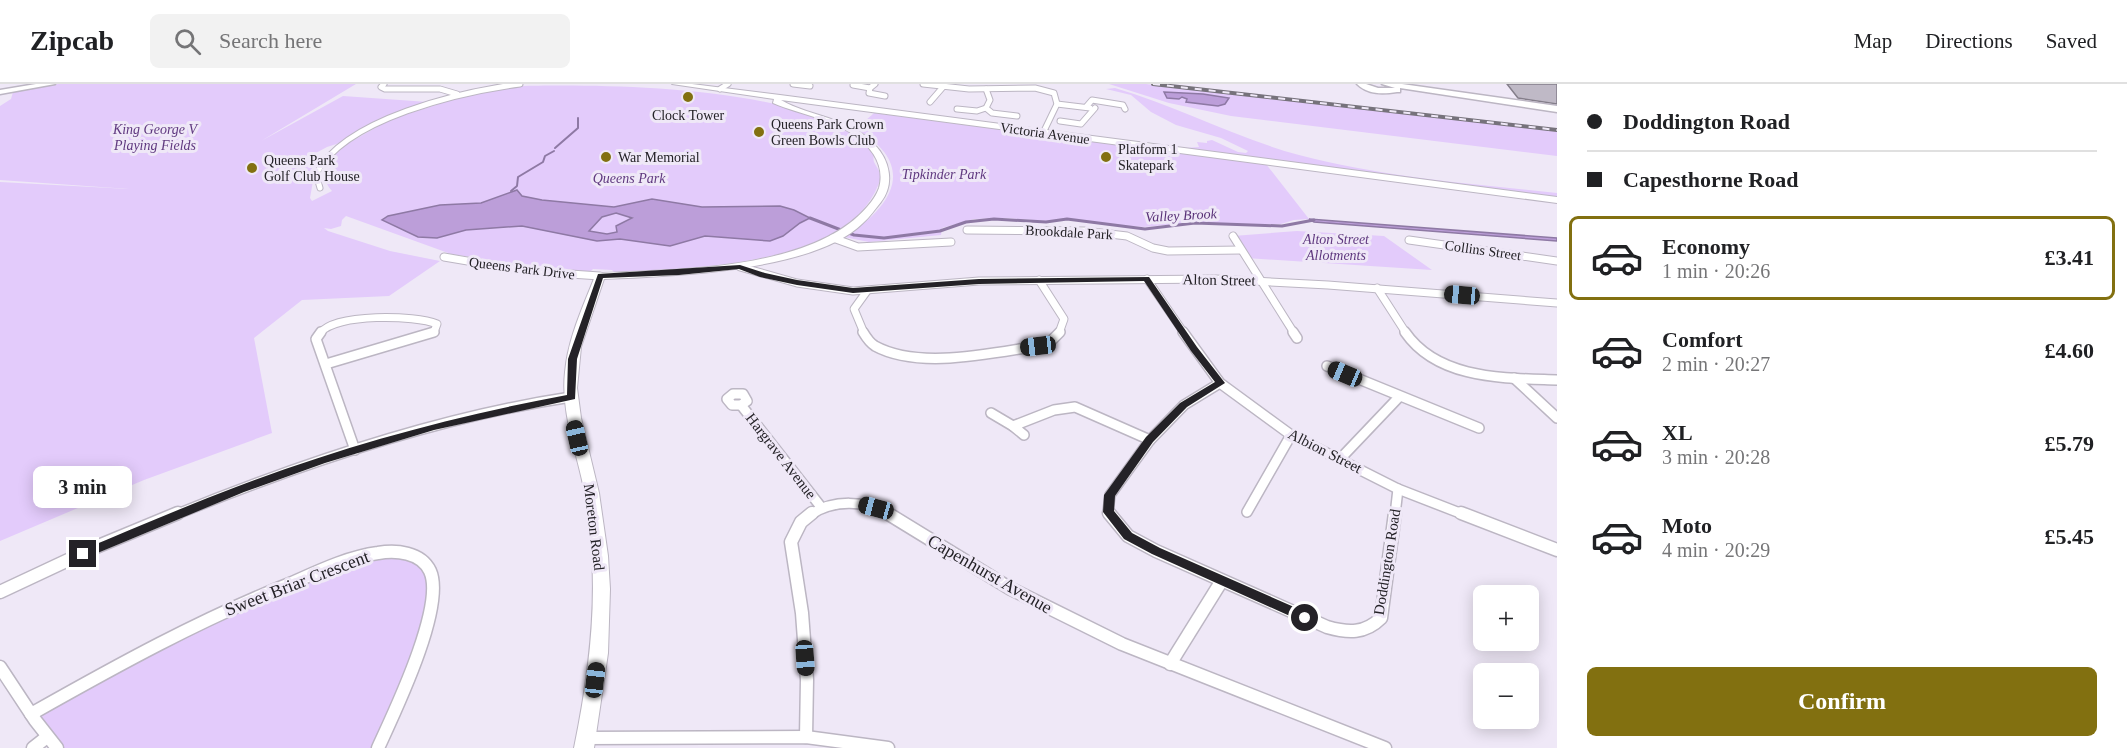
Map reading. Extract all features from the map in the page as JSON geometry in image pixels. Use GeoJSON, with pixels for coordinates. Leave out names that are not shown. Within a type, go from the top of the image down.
{"type":"FeatureCollection","features":[{"type":"Feature","properties":{"kind":"main road"},"geometry":{"type":"LineString","coordinates":[[0,92],[51,84]]}},
{"type":"Feature","properties":{"kind":"main road"},"geometry":{"type":"LineString","coordinates":[[1361,84],[1371,90],[1389,86],[1557,110]]}},
{"type":"Feature","properties":{"kind":"street"},"geometry":{"type":"LineString","coordinates":[[384,84],[382,88],[387,89],[432,89],[457,94]]}},
{"type":"Feature","properties":{"kind":"street"},"geometry":{"type":"LineString","coordinates":[[432,89],[439,84]]}},
{"type":"Feature","properties":{"kind":"street"},"geometry":{"type":"LineString","coordinates":[[320,188],[316,174],[325,158],[349,140],[407,110],[457,94],[520,84]]}},
{"type":"Feature","properties":{"kind":"street","name":"Victoria Avenue"},"geometry":{"type":"LineString","coordinates":[[676,84],[724,87],[780,97],[1043,133],[1557,200]]}},
{"type":"Feature","properties":{"kind":"street"},"geometry":{"type":"LineString","coordinates":[[793,84],[810,86]]}},
{"type":"Feature","properties":{"kind":"street"},"geometry":{"type":"LineString","coordinates":[[923,84],[986,89],[1002,86],[1035,88],[1054,93],[1057,104],[1043,133]]}},
{"type":"Feature","properties":{"kind":"street"},"geometry":{"type":"LineString","coordinates":[[853,85],[872,86],[869,93],[885,96]]}},
{"type":"Feature","properties":{"kind":"street"},"geometry":{"type":"LineString","coordinates":[[930,102],[943,87]]}},
{"type":"Feature","properties":{"kind":"street"},"geometry":{"type":"LineString","coordinates":[[957,109],[977,111],[986,108],[990,100],[986,89]]}},
{"type":"Feature","properties":{"kind":"street","name":"Queens Park Drive"},"geometry":{"type":"LineString","coordinates":[[444,256],[526,271],[600,276],[679,273],[740,267],[787,256],[841,233],[871,210],[884,188],[885,172],[879,155],[865,140],[848,128],[824,117],[776,101],[780,97]]}},
{"type":"Feature","properties":{"kind":"street"},"geometry":{"type":"LineString","coordinates":[[1086,107],[1092,100],[1123,105],[1125,109]]}},
{"type":"Feature","properties":{"kind":"street"},"geometry":{"type":"LineString","coordinates":[[1057,104],[1095,108],[1081,124],[1060,121]]}},
{"type":"Feature","properties":{"kind":"street"},"geometry":{"type":"LineString","coordinates":[[986,108],[992,113],[1017,116]]}},
{"type":"Feature","properties":{"kind":"street","name":"Brookdale Park"},"geometry":{"type":"LineString","coordinates":[[967,230],[1084,231],[1127,236],[1153,248],[1168,251],[1240,250]]}},
{"type":"Feature","properties":{"kind":"street"},"geometry":{"type":"LineString","coordinates":[[841,233],[858,247],[951,242]]}},
{"type":"Feature","properties":{"kind":"street"},"geometry":{"type":"LineString","coordinates":[[1233,236],[1297,338]]}},
{"type":"Feature","properties":{"kind":"street","name":"Collins Street"},"geometry":{"type":"LineString","coordinates":[[1409,240],[1557,261]]}},
{"type":"Feature","properties":{"kind":"street","name":"Alton Street"},"geometry":{"type":"LineString","coordinates":[[740,267],[763,275],[816,286],[867,291],[944,283],[1146,279],[1260,281],[1557,303]]}},
{"type":"Feature","properties":{"kind":"street","name":"Moreton Road"},"geometry":{"type":"LineString","coordinates":[[585,743],[598,653],[600,553],[592,494],[573,419],[571,397],[573,359],[600,276]]}},
{"type":"Feature","properties":{"kind":"street","name":"Albion Street"},"geometry":{"type":"LineString","coordinates":[[1146,279],[1220,383],[1291,435],[1398,489],[1557,550]]}},
{"type":"Feature","properties":{"kind":"street"},"geometry":{"type":"LineString","coordinates":[[867,291],[855,304],[853,311],[868,340],[887,351],[904,357],[938,358],[1038,346],[1054,341],[1062,330],[1064,319],[1039,280]]}},
{"type":"Feature","properties":{"kind":"street"},"geometry":{"type":"LineString","coordinates":[[1377,288],[1415,345],[1459,370],[1487,377],[1557,380]]}},
{"type":"Feature","properties":{"kind":"street"},"geometry":{"type":"LineString","coordinates":[[326,364],[423,337],[434,332],[437,324],[427,320],[355,320],[332,323],[322,328],[317,335],[326,364],[355,450]]}},
{"type":"Feature","properties":{"kind":"street"},"geometry":{"type":"LineString","coordinates":[[1327,366],[1479,428]]}},
{"type":"Feature","properties":{"kind":"street"},"geometry":{"type":"LineString","coordinates":[[1514,378],[1557,418]]}},
{"type":"Feature","properties":{"kind":"street","name":"Doddington Road"},"geometry":{"type":"LineString","coordinates":[[1220,383],[1184,405],[1150,440],[1110,495],[1108,512],[1128,536],[1221,582],[1327,627],[1344,632],[1359,632],[1372,628],[1381,618],[1398,489]]}},
{"type":"Feature","properties":{"kind":"street"},"geometry":{"type":"LineString","coordinates":[[1340,459],[1399,396]]}},
{"type":"Feature","properties":{"kind":"street"},"geometry":{"type":"LineString","coordinates":[[0,592],[143,528],[240,489],[355,450],[432,428],[571,397]]}},
{"type":"Feature","properties":{"kind":"street","name":"Hargrave Avenue"},"geometry":{"type":"LineString","coordinates":[[741,405],[821,507]]}},
{"type":"Feature","properties":{"kind":"street"},"geometry":{"type":"LineString","coordinates":[[1013,426],[1054,410],[1075,407],[1150,440]]}},
{"type":"Feature","properties":{"kind":"street"},"geometry":{"type":"LineString","coordinates":[[991,413],[1024,435]]}},
{"type":"Feature","properties":{"kind":"street"},"geometry":{"type":"LineString","coordinates":[[1247,512],[1291,435]]}},
{"type":"Feature","properties":{"kind":"street","name":"Capenhurst Avenue"},"geometry":{"type":"LineString","coordinates":[[821,507],[849,502],[884,511],[1020,594],[1090,629],[1170,664],[1385,748]]}},
{"type":"Feature","properties":{"kind":"street"},"geometry":{"type":"LineString","coordinates":[[806,737],[807,681],[802,613],[791,548],[794,534],[801,522],[821,507]]}},
{"type":"Feature","properties":{"kind":"street","name":"Sweet Briar Crescent"},"geometry":{"type":"LineString","coordinates":[[31,714],[127,660],[244,602],[353,558],[373,553],[393,552],[409,555],[425,564],[433,576],[434,589],[408,679],[378,748]]}},
{"type":"Feature","properties":{"kind":"street"},"geometry":{"type":"LineString","coordinates":[[1170,664],[1221,582]]}},
{"type":"Feature","properties":{"kind":"street"},"geometry":{"type":"LineString","coordinates":[[0,667],[57,748]]}},
{"type":"Feature","properties":{"kind":"street"},"geometry":{"type":"LineString","coordinates":[[33,748],[47,736]]}},
{"type":"Feature","properties":{"kind":"street"},"geometry":{"type":"LineString","coordinates":[[585,743],[806,737],[888,748]]}},
{"type":"Feature","properties":{"kind":"green space"},"geometry":{"type":"Polygon","coordinates":[[[58,84],[356,84],[261,141],[343,96],[428,102],[403,110],[349,140],[327,147],[301,161],[311,162],[321,158],[302,181],[313,181],[310,198],[312,201],[332,191],[326,178],[331,159],[345,145],[391,119],[436,105],[435,103],[520,86],[653,88],[761,101],[809,114],[848,131],[873,154],[881,177],[865,207],[839,230],[805,246],[766,257],[684,268],[614,272],[593,269],[590,272],[451,254],[346,216],[341,226],[331,229],[324,228],[390,251],[440,261],[389,296],[302,300],[254,338],[272,433],[144,480],[0,541],[0,182],[129,189],[0,180],[0,106],[11,99],[13,92],[58,84]]]}},
{"type":"Feature","properties":{"kind":"green space"},"geometry":{"type":"Polygon","coordinates":[[[1109,84],[1146,84],[1557,131],[1557,156],[1231,116],[1169,103],[1109,84]]]}},
{"type":"Feature","properties":{"kind":"green space"},"geometry":{"type":"Polygon","coordinates":[[[1115,88],[1252,140],[1299,155],[1395,174],[1557,193],[1557,199],[1066,133],[1184,148],[1199,147],[1197,142],[1207,143],[1212,140],[1238,152],[1248,151],[1221,138],[1176,125],[1151,112],[1131,95],[1106,89],[1115,88]]]}},
{"type":"Feature","properties":{"kind":"green space","name":"Tipkinder Park"},"geometry":{"type":"Polygon","coordinates":[[[874,113],[1266,164],[1309,219],[1281,224],[1197,222],[1144,227],[1075,219],[1046,221],[1004,218],[974,219],[942,228],[941,235],[869,242],[844,237],[876,212],[886,199],[892,185],[893,171],[887,157],[875,143],[856,129],[874,113]]]}},
{"type":"Feature","properties":{"kind":"green space","name":"Alton Street Allotments"},"geometry":{"type":"Polygon","coordinates":[[[1297,231],[1384,236],[1432,270],[1246,258],[1233,236],[1297,231]]]}},
{"type":"Feature","properties":{"kind":"green space"},"geometry":{"type":"Polygon","coordinates":[[[373,553],[421,561],[433,597],[378,748],[57,748],[31,714],[127,660],[373,553]]]}},
{"type":"Feature","properties":{"kind":"shaded area"},"geometry":{"type":"Polygon","coordinates":[[[1164,92],[1229,98],[1225,104],[1218,106],[1186,102],[1187,99],[1182,97],[1167,98],[1164,92]]]}},
{"type":"Feature","properties":{"kind":"shaded area"},"geometry":{"type":"Polygon","coordinates":[[[517,190],[522,196],[542,200],[614,207],[652,199],[702,207],[780,206],[810,218],[783,236],[770,241],[705,236],[670,246],[620,239],[597,241],[522,226],[466,230],[437,238],[418,237],[382,220],[388,216],[440,205],[481,203],[517,190]],[[616,213],[602,217],[589,231],[607,234],[617,232],[616,226],[632,218],[616,213]]]}},
{"type":"Feature","properties":{"kind":"shaded area"},"geometry":{"type":"Polygon","coordinates":[[[1309,219],[1557,238],[1557,241],[1314,222],[1309,219]]]}},
{"type":"Feature","properties":{"kind":"building"},"geometry":{"type":"Polygon","coordinates":[[[1507,84],[1557,84],[1557,104],[1518,98],[1507,84]]]}},
{"type":"Feature","properties":{"kind":"waterway"},"geometry":{"type":"LineString","coordinates":[[555,148],[578,128],[578,118]]}},
{"type":"Feature","properties":{"kind":"waterway"},"geometry":{"type":"LineString","coordinates":[[511,191],[517,186],[518,177],[543,162],[545,156],[554,151]]}},
{"type":"Feature","properties":{"kind":"waterway","name":"Valley Brook"},"geometry":{"type":"LineString","coordinates":[[810,218],[854,235],[884,238],[940,231],[966,222],[994,219],[1046,222],[1067,219],[1145,229],[1195,223],[1282,226],[1314,220]]}},
{"type":"Feature","properties":{"kind":"railway"},"geometry":{"type":"LineString","coordinates":[[1153,84],[1557,130]]}},
{"type":"Feature","properties":{"kind":"place","name":"Clock Tower"},"geometry":{"type":"Point","coordinates":[688,97]}},
{"type":"Feature","properties":{"kind":"place","name":"Queens Park Crown Green Bowls Club"},"geometry":{"type":"Point","coordinates":[759,132]}},
{"type":"Feature","properties":{"kind":"place","name":"War Memorial"},"geometry":{"type":"Point","coordinates":[606,157]}},
{"type":"Feature","properties":{"kind":"place","name":"Platform 1 Skatepark"},"geometry":{"type":"Point","coordinates":[1106,157]}},
{"type":"Feature","properties":{"kind":"place","name":"Queens Park Golf Club House"},"geometry":{"type":"Point","coordinates":[252,168]}},
{"type":"Feature","properties":{"kind":"route"},"geometry":{"type":"LineString","coordinates":[[83,554],[240,489],[355,450],[432,428],[571,397],[571,374],[576,346],[600,276],[679,273],[740,267],[749,272],[797,283],[853,291],[979,281],[1146,279],[1220,383],[1184,405],[1150,440],[1110,495],[1108,512],[1128,536],[1221,582],[1305,618]]}},
{"type":"Feature","properties":{"kind":"park label","name":"King George V Playing Fields"},"geometry":{"type":"Point","coordinates":[155,138]}},
{"type":"Feature","properties":{"kind":"park label","name":"Queens Park"},"geometry":{"type":"Point","coordinates":[629,178]}}]}
